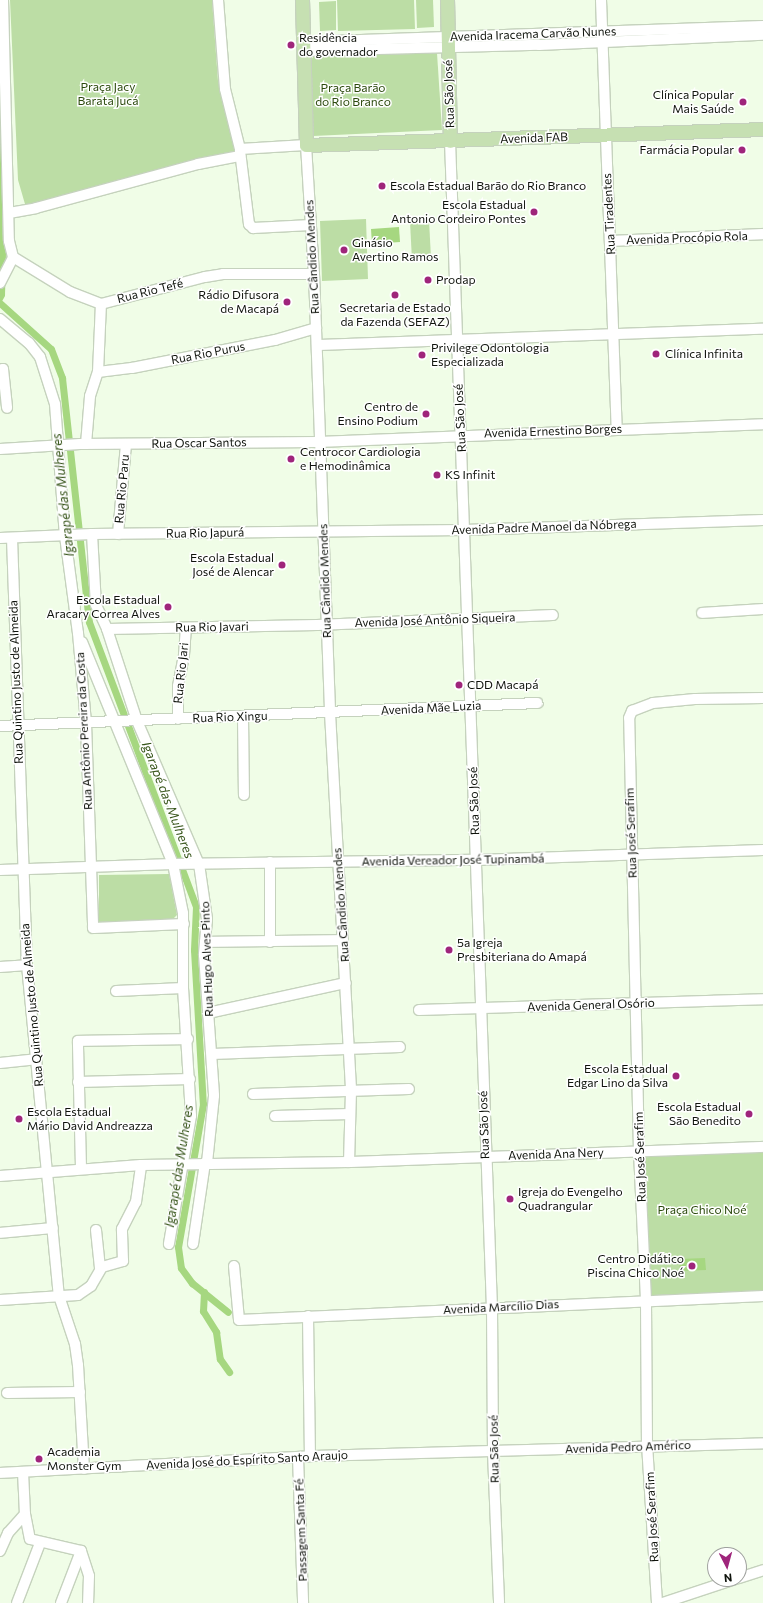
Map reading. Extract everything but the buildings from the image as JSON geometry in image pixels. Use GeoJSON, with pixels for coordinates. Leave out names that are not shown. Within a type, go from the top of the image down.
{"type":"FeatureCollection","features":[{"type":"Feature","properties":{"kind":"main road","name":"Rua Cândido Mendes"},"geometry":{"type":"LineString","coordinates":[[302,0],[306,146]]}},
{"type":"Feature","properties":{"kind":"main road","name":"Rua São José"},"geometry":{"type":"LineString","coordinates":[[447,0],[450,141]]}},
{"type":"Feature","properties":{"kind":"main road","name":"Avenida FAB"},"geometry":{"type":"LineString","coordinates":[[306,146],[763,129]]}},
{"type":"Feature","properties":{"kind":"street"},"geometry":{"type":"LineString","coordinates":[[0,284],[13,257],[9,241],[3,0]]}},
{"type":"Feature","properties":{"kind":"street"},"geometry":{"type":"LineString","coordinates":[[218,0],[225,89],[240,152],[249,224],[253,228],[311,225]]}},
{"type":"Feature","properties":{"kind":"street","name":"Rua Tiradentes"},"geometry":{"type":"LineString","coordinates":[[601,0],[617,428]]}},
{"type":"Feature","properties":{"kind":"street","name":"Avenida Iracema Carvão Nunes"},"geometry":{"type":"LineString","coordinates":[[448,43],[602,31],[763,26]]}},
{"type":"Feature","properties":{"kind":"street","name":"Avenida Iracema Carvão Nunes"},"geometry":{"type":"LineString","coordinates":[[303,46],[602,42],[763,35]]}},
{"type":"Feature","properties":{"kind":"street","name":"Rua São José"},"geometry":{"type":"LineString","coordinates":[[450,141],[482,1008],[485,1156],[492,1307],[493,1452],[499,1603]]}},
{"type":"Feature","properties":{"kind":"street"},"geometry":{"type":"LineString","coordinates":[[9,213],[36,208],[240,152],[306,146]]}},
{"type":"Feature","properties":{"kind":"street","name":"Rua Cândido Mendes"},"geometry":{"type":"LineString","coordinates":[[306,146],[314,274],[317,345],[318,442],[324,531],[322,625],[346,983],[351,1091],[349,1162]]}},
{"type":"Feature","properties":{"kind":"street","name":"Avenida Procópio Rola"},"geometry":{"type":"LineString","coordinates":[[610,241],[763,234]]}},
{"type":"Feature","properties":{"kind":"street","name":"Rua Rio Tefé"},"geometry":{"type":"LineString","coordinates":[[13,257],[70,292],[101,304],[223,274],[314,274]]}},
{"type":"Feature","properties":{"kind":"street"},"geometry":{"type":"LineString","coordinates":[[83,444],[89,401],[98,372],[101,304]]}},
{"type":"Feature","properties":{"kind":"street","name":"Rua Antônio Pereira da Costa"},"geometry":{"type":"LineString","coordinates":[[0,319],[29,343],[40,357],[55,404],[60,446],[66,536],[78,633],[86,723],[93,928],[184,924]]}},
{"type":"Feature","properties":{"kind":"street","name":"Rua Rio Purus"},"geometry":{"type":"LineString","coordinates":[[98,372],[132,368],[275,340],[316,328]]}},
{"type":"Feature","properties":{"kind":"street"},"geometry":{"type":"LineString","coordinates":[[317,345],[763,329]]}},
{"type":"Feature","properties":{"kind":"street"},"geometry":{"type":"LineString","coordinates":[[2,369],[7,408]]}},
{"type":"Feature","properties":{"kind":"street","name":"Avenida Ernestino Borges"},"geometry":{"type":"LineString","coordinates":[[318,442],[617,428],[763,424]]}},
{"type":"Feature","properties":{"kind":"street","name":"Rua Oscar Santos"},"geometry":{"type":"LineString","coordinates":[[60,446],[83,444],[318,442]]}},
{"type":"Feature","properties":{"kind":"street","name":"Rua Rio Paru"},"geometry":{"type":"LineString","coordinates":[[118,534],[126,444]]}},
{"type":"Feature","properties":{"kind":"street"},"geometry":{"type":"LineString","coordinates":[[0,449],[60,446]]}},
{"type":"Feature","properties":{"kind":"street","name":"Avenida Padre Manoel da Nóbrega"},"geometry":{"type":"LineString","coordinates":[[324,531],[464,530],[763,520]]}},
{"type":"Feature","properties":{"kind":"street","name":"Rua Rio Japurá"},"geometry":{"type":"LineString","coordinates":[[66,536],[324,531]]}},
{"type":"Feature","properties":{"kind":"street","name":"Rua Hugo Alves Pinto"},"geometry":{"type":"LineString","coordinates":[[89,535],[94,591],[100,617],[107,629],[136,721],[196,864],[207,919],[205,942],[214,1096],[193,1244]]}},
{"type":"Feature","properties":{"kind":"street"},"geometry":{"type":"LineString","coordinates":[[0,538],[66,536]]}},
{"type":"Feature","properties":{"kind":"street","name":"Rua Quintino Justo de Almeida"},"geometry":{"type":"LineString","coordinates":[[12,538],[17,726],[27,965],[59,1296],[74,1344],[80,1392],[84,1469]]}},
{"type":"Feature","properties":{"kind":"street"},"geometry":{"type":"LineString","coordinates":[[702,613],[763,609]]}},
{"type":"Feature","properties":{"kind":"street","name":"Avenida José Antônio Siqueira"},"geometry":{"type":"LineString","coordinates":[[322,625],[553,615]]}},
{"type":"Feature","properties":{"kind":"street","name":"Rua Rio Javari"},"geometry":{"type":"LineString","coordinates":[[107,629],[322,625]]}},
{"type":"Feature","properties":{"kind":"street","name":"Rua Rio Jari"},"geometry":{"type":"LineString","coordinates":[[178,719],[178,686],[184,655],[186,628]]}},
{"type":"Feature","properties":{"kind":"street","name":"Rua Hugo Alves Pinto"},"geometry":{"type":"LineString","coordinates":[[78,633],[120,722],[175,864],[184,924],[183,988],[188,1039],[191,1116],[169,1244]]}},
{"type":"Feature","properties":{"kind":"street","name":"Rua José Serafim"},"geometry":{"type":"LineString","coordinates":[[657,1603],[647,1446],[646,1300],[640,1151],[628,730],[632,711],[653,703],[763,698]]}},
{"type":"Feature","properties":{"kind":"street","name":"Avenida Mãe Luzia"},"geometry":{"type":"LineString","coordinates":[[327,713],[538,703]]}},
{"type":"Feature","properties":{"kind":"street","name":"Rua Rio Xingu"},"geometry":{"type":"LineString","coordinates":[[136,721],[327,713]]}},
{"type":"Feature","properties":{"kind":"street"},"geometry":{"type":"LineString","coordinates":[[243,717],[244,794]]}},
{"type":"Feature","properties":{"kind":"street"},"geometry":{"type":"LineString","coordinates":[[0,726],[136,721]]}},
{"type":"Feature","properties":{"kind":"street","name":"Avenida Vereador José Tupinambá"},"geometry":{"type":"LineString","coordinates":[[0,870],[270,862],[476,860],[763,850]]}},
{"type":"Feature","properties":{"kind":"street"},"geometry":{"type":"LineString","coordinates":[[270,862],[270,942]]}},
{"type":"Feature","properties":{"kind":"street"},"geometry":{"type":"LineString","coordinates":[[205,942],[343,940]]}},
{"type":"Feature","properties":{"kind":"street"},"geometry":{"type":"LineString","coordinates":[[0,967],[27,965]]}},
{"type":"Feature","properties":{"kind":"street"},"geometry":{"type":"LineString","coordinates":[[208,1013],[346,983]]}},
{"type":"Feature","properties":{"kind":"street"},"geometry":{"type":"LineString","coordinates":[[116,991],[183,988]]}},
{"type":"Feature","properties":{"kind":"street","name":"Avenida General Osório"},"geometry":{"type":"LineString","coordinates":[[419,1010],[763,999]]}},
{"type":"Feature","properties":{"kind":"street"},"geometry":{"type":"LineString","coordinates":[[81,1168],[78,1041],[188,1039]]}},
{"type":"Feature","properties":{"kind":"street"},"geometry":{"type":"LineString","coordinates":[[212,1054],[400,1047]]}},
{"type":"Feature","properties":{"kind":"street"},"geometry":{"type":"LineString","coordinates":[[0,1063],[36,1059]]}},
{"type":"Feature","properties":{"kind":"street"},"geometry":{"type":"LineString","coordinates":[[78,1082],[190,1079]]}},
{"type":"Feature","properties":{"kind":"street"},"geometry":{"type":"LineString","coordinates":[[253,1094],[409,1089]]}},
{"type":"Feature","properties":{"kind":"street"},"geometry":{"type":"LineString","coordinates":[[275,1116],[350,1114]]}},
{"type":"Feature","properties":{"kind":"street","name":"Avenida Ana Nery"},"geometry":{"type":"LineString","coordinates":[[0,1176],[81,1168],[184,1163],[349,1162],[763,1146]]}},
{"type":"Feature","properties":{"kind":"street"},"geometry":{"type":"LineString","coordinates":[[100,1268],[123,1261],[122,1228],[136,1202],[141,1165]]}},
{"type":"Feature","properties":{"kind":"street"},"geometry":{"type":"LineString","coordinates":[[0,1233],[53,1228]]}},
{"type":"Feature","properties":{"kind":"street"},"geometry":{"type":"LineString","coordinates":[[0,1300],[78,1295],[92,1286],[100,1268],[96,1230]]}},
{"type":"Feature","properties":{"kind":"street","name":"Avenida Marcílio Dias"},"geometry":{"type":"LineString","coordinates":[[234,1266],[239,1320],[492,1307],[763,1296]]}},
{"type":"Feature","properties":{"kind":"street"},"geometry":{"type":"LineString","coordinates":[[308,1316],[310,1456]]}},
{"type":"Feature","properties":{"kind":"street"},"geometry":{"type":"LineString","coordinates":[[7,1393],[80,1392]]}},
{"type":"Feature","properties":{"kind":"street","name":"Avenida Pedro Américo"},"geometry":{"type":"LineString","coordinates":[[493,1452],[763,1443]]}},
{"type":"Feature","properties":{"kind":"street","name":"Avenida José do Espírito Santo Araujo"},"geometry":{"type":"LineString","coordinates":[[0,1474],[310,1456],[493,1452]]}},
{"type":"Feature","properties":{"kind":"street","name":"Passagem Santa Fé"},"geometry":{"type":"LineString","coordinates":[[298,1457],[303,1603]]}},
{"type":"Feature","properties":{"kind":"street"},"geometry":{"type":"LineString","coordinates":[[23,1472],[25,1514],[28,1537],[40,1543],[81,1552]]}},
{"type":"Feature","properties":{"kind":"street"},"geometry":{"type":"LineString","coordinates":[[0,1551],[11,1530],[25,1514]]}},
{"type":"Feature","properties":{"kind":"street"},"geometry":{"type":"LineString","coordinates":[[0,1530],[11,1530]]}},
{"type":"Feature","properties":{"kind":"street"},"geometry":{"type":"LineString","coordinates":[[17,1603],[40,1543]]}},
{"type":"Feature","properties":{"kind":"street"},"geometry":{"type":"LineString","coordinates":[[61,1603],[81,1552]]}},
{"type":"Feature","properties":{"kind":"street"},"geometry":{"type":"LineString","coordinates":[[81,1552],[89,1576],[88,1603]]}},
{"type":"Feature","properties":{"kind":"street"},"geometry":{"type":"LineString","coordinates":[[747,1575],[763,1570]]}},
{"type":"Feature","properties":{"kind":"street"},"geometry":{"type":"LineString","coordinates":[[663,1603],[711,1587]]}},
{"type":"Feature","properties":{"kind":"green space","name":"Praça Jacy Barata Jucá"},"geometry":{"type":"Polygon","coordinates":[[[10,0],[212,0],[218,81],[237,153],[27,211],[18,180],[10,0]]]}},
{"type":"Feature","properties":{"kind":"green space"},"geometry":{"type":"Polygon","coordinates":[[[337,0],[414,0],[415,29],[338,31],[337,0]]]}},
{"type":"Feature","properties":{"kind":"green space"},"geometry":{"type":"Polygon","coordinates":[[[416,0],[433,0],[434,27],[417,28],[416,0]]]}},
{"type":"Feature","properties":{"kind":"green space"},"geometry":{"type":"Polygon","coordinates":[[[336,1],[336,30],[320,31],[319,2],[336,1]]]}},
{"type":"Feature","properties":{"kind":"green space","name":"Praça Barão do Rio Branco"},"geometry":{"type":"Polygon","coordinates":[[[437,53],[442,130],[313,136],[310,62],[313,57],[437,53]]]}},
{"type":"Feature","properties":{"kind":"green space","name":"Ginásio Avertino Ramos"},"geometry":{"type":"Polygon","coordinates":[[[366,219],[368,279],[322,281],[320,221],[366,219]]]}},
{"type":"Feature","properties":{"kind":"green space"},"geometry":{"type":"Polygon","coordinates":[[[429,220],[431,258],[412,260],[410,222],[429,220]]]}},
{"type":"Feature","properties":{"kind":"green space"},"geometry":{"type":"Polygon","coordinates":[[[169,874],[177,915],[169,923],[99,925],[99,875],[169,874]]]}},
{"type":"Feature","properties":{"kind":"green space","name":"Praça Chico Noé"},"geometry":{"type":"Polygon","coordinates":[[[763,1147],[763,1299],[643,1304],[639,1151],[763,1147]]]}},
{"type":"Feature","properties":{"kind":"shaded area"},"geometry":{"type":"Polygon","coordinates":[[[0,109],[6,253],[5,296],[0,305],[0,109]]]}},
{"type":"Feature","properties":{"kind":"shaded area"},"geometry":{"type":"Polygon","coordinates":[[[399,227],[400,242],[372,244],[371,229],[399,227]]]}},
{"type":"Feature","properties":{"kind":"shaded area"},"geometry":{"type":"Polygon","coordinates":[[[705,1258],[706,1270],[680,1271],[679,1259],[705,1258]]]}},
{"type":"Feature","properties":{"kind":"waterway","name":"Igarapé das Mulheres"},"geometry":{"type":"LineString","coordinates":[[1,304],[51,349],[62,378],[89,622],[196,907],[194,950],[203,1104],[178,1247],[181,1268],[192,1283],[228,1312]]}},
{"type":"Feature","properties":{"kind":"waterway"},"geometry":{"type":"LineString","coordinates":[[204,1292],[203,1311],[216,1332],[220,1359],[229,1372]]}},
{"type":"Feature","properties":{"kind":"place","name":"Residência do governador"},"geometry":{"type":"Point","coordinates":[291,45]}},
{"type":"Feature","properties":{"kind":"place","name":"Clínica Popular Mais Saúde"},"geometry":{"type":"Point","coordinates":[743,102]}},
{"type":"Feature","properties":{"kind":"place","name":"Farmácia Popular"},"geometry":{"type":"Point","coordinates":[742,150]}},
{"type":"Feature","properties":{"kind":"place","name":"Escola Estadual Barão do Rio Branco"},"geometry":{"type":"Point","coordinates":[382,186]}},
{"type":"Feature","properties":{"kind":"place","name":"Escola Estadual Antonio Cordeiro Pontes"},"geometry":{"type":"Point","coordinates":[534,212]}},
{"type":"Feature","properties":{"kind":"place","name":"Ginásio Avertino Ramos"},"geometry":{"type":"Point","coordinates":[344,250]}},
{"type":"Feature","properties":{"kind":"place","name":"Prodap"},"geometry":{"type":"Point","coordinates":[428,280]}},
{"type":"Feature","properties":{"kind":"place","name":"Secretaria de Estado da Fazenda (SEFAZ)"},"geometry":{"type":"Point","coordinates":[395,295]}},
{"type":"Feature","properties":{"kind":"place","name":"Rádio Difusora de Macapá"},"geometry":{"type":"Point","coordinates":[287,302]}},
{"type":"Feature","properties":{"kind":"place","name":"Clínica Infinita"},"geometry":{"type":"Point","coordinates":[656,354]}},
{"type":"Feature","properties":{"kind":"place","name":"Privilege Odontologia Especializada"},"geometry":{"type":"Point","coordinates":[422,355]}},
{"type":"Feature","properties":{"kind":"place","name":"Centro de Ensino Podium"},"geometry":{"type":"Point","coordinates":[426,414]}},
{"type":"Feature","properties":{"kind":"place","name":"Centrocor Cardiologia e Hemodinâmica"},"geometry":{"type":"Point","coordinates":[291,459]}},
{"type":"Feature","properties":{"kind":"place","name":"KS Infinit"},"geometry":{"type":"Point","coordinates":[437,475]}},
{"type":"Feature","properties":{"kind":"place","name":"Escola Estadual José de Alencar"},"geometry":{"type":"Point","coordinates":[282,565]}},
{"type":"Feature","properties":{"kind":"place","name":"Escola Estadual Aracary Correa Alves"},"geometry":{"type":"Point","coordinates":[168,607]}},
{"type":"Feature","properties":{"kind":"place","name":"CDD Macapá"},"geometry":{"type":"Point","coordinates":[459,685]}},
{"type":"Feature","properties":{"kind":"place","name":"5a Igreja Presbiteriana do Amapá"},"geometry":{"type":"Point","coordinates":[449,950]}},
{"type":"Feature","properties":{"kind":"place","name":"Escola Estadual Edgar Lino da Silva"},"geometry":{"type":"Point","coordinates":[676,1076]}},
{"type":"Feature","properties":{"kind":"place","name":"Escola Estadual São Benedito"},"geometry":{"type":"Point","coordinates":[749,1114]}},
{"type":"Feature","properties":{"kind":"place","name":"Escola Estadual Mário David Andreazza"},"geometry":{"type":"Point","coordinates":[19,1119]}},
{"type":"Feature","properties":{"kind":"place","name":"Igreja do Evengelho Quadrangular"},"geometry":{"type":"Point","coordinates":[510,1199]}},
{"type":"Feature","properties":{"kind":"place","name":"Centro Didático Piscina Chico Noé"},"geometry":{"type":"Point","coordinates":[692,1266]}},
{"type":"Feature","properties":{"kind":"place","name":"Academia Monster Gym"},"geometry":{"type":"Point","coordinates":[39,1459]}}]}
